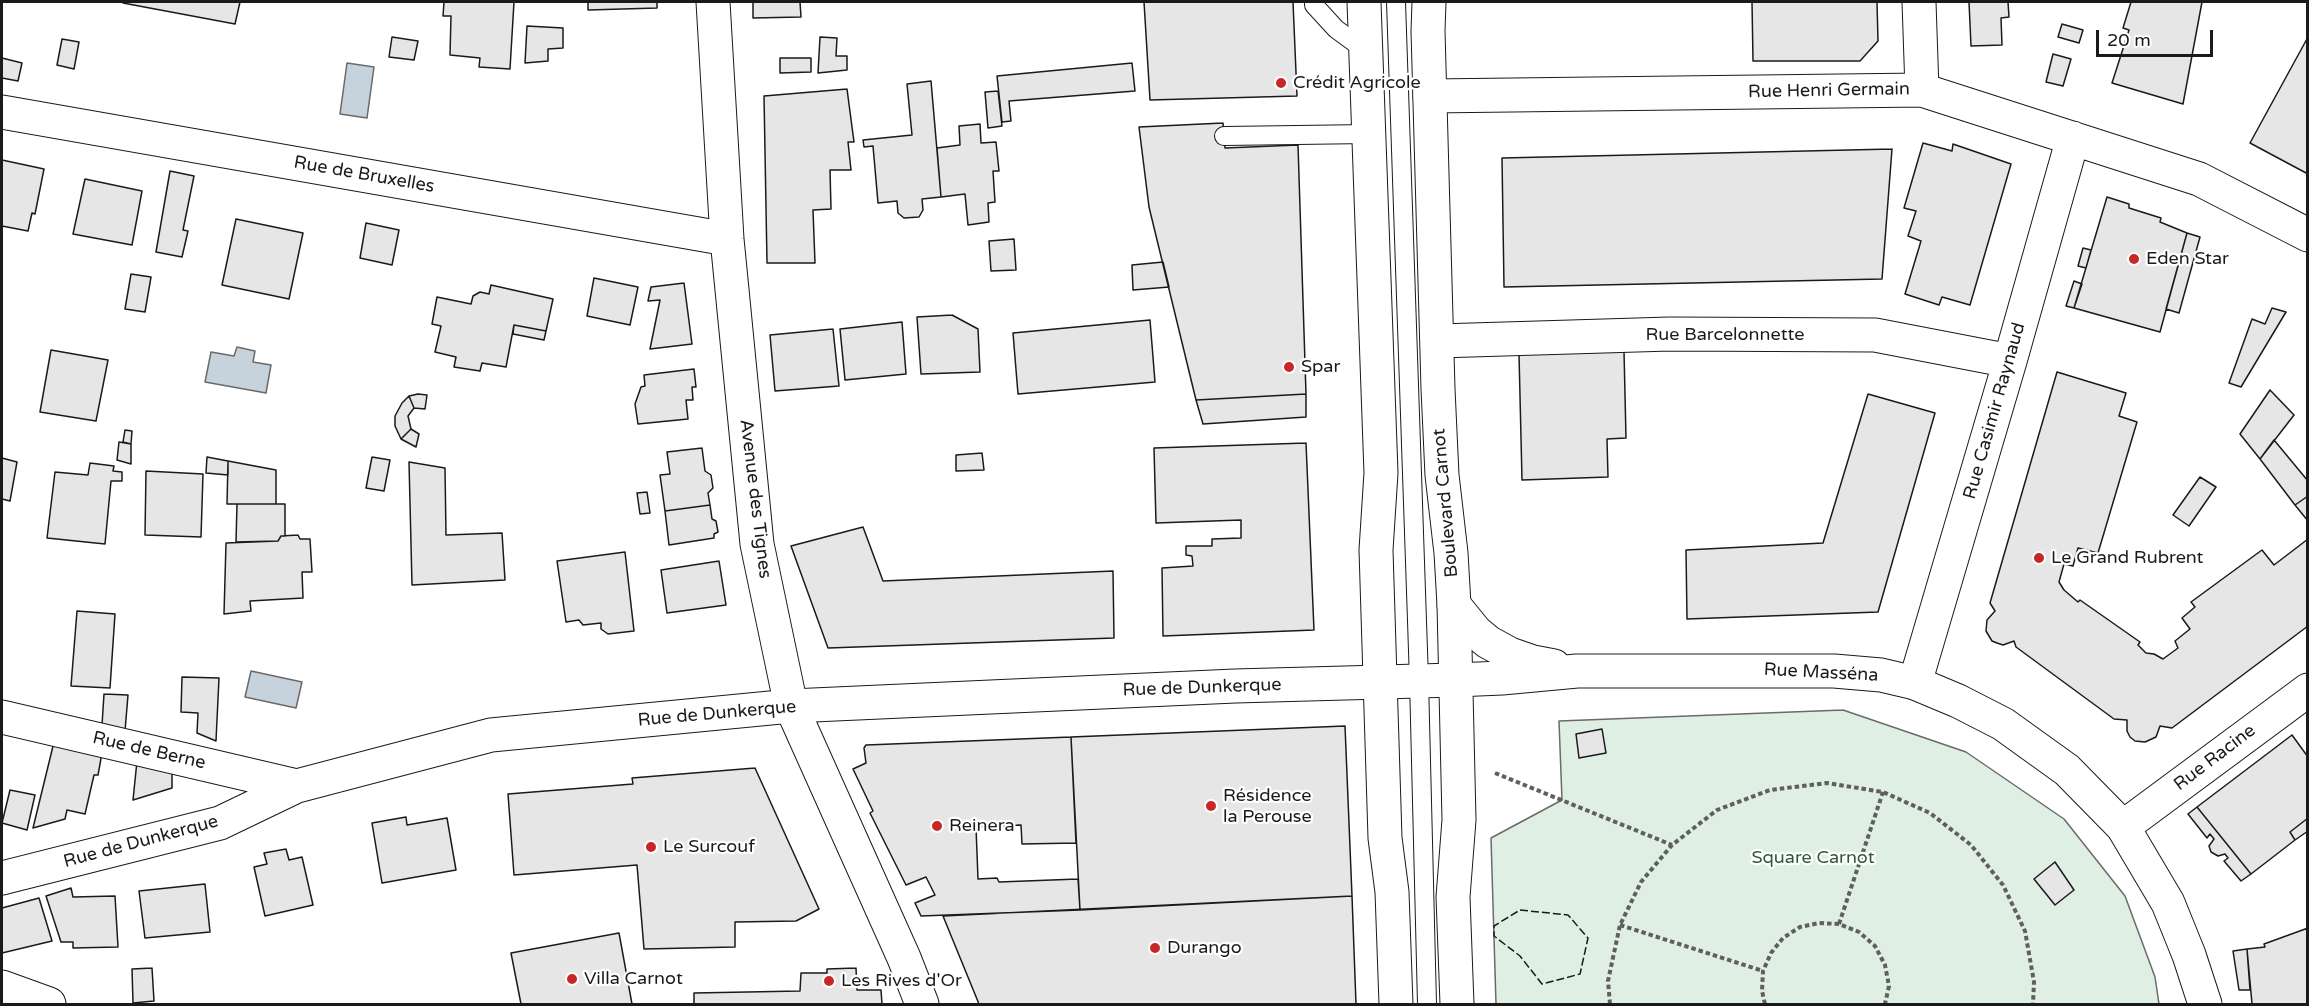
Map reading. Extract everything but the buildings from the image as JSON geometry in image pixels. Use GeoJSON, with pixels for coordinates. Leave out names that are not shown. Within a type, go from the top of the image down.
{"type":"FeatureCollection","features":[{"type":"Feature","properties":{"kind":"street","name":"Avenue des Tignes"},"geometry":{"type":"LineString","coordinates":[[713,2],[727,239],[757,544],[792,706],[904,958],[922,1005]]}},
{"type":"Feature","properties":{"kind":"street"},"geometry":{"type":"LineString","coordinates":[[1364,2],[1381,473],[1376,550],[1384,838],[1392,892],[1396,1005]]}},
{"type":"Feature","properties":{"kind":"street","name":"Boulevard Carnot"},"geometry":{"type":"LineString","coordinates":[[1429,2],[1442,475],[1454,605],[1459,820],[1453,897],[1457,1005]]}},
{"type":"Feature","properties":{"kind":"street"},"geometry":{"type":"LineString","coordinates":[[1919,2],[1922,90]]}},
{"type":"Feature","properties":{"kind":"street","name":"Rue Henri Germain"},"geometry":{"type":"LineString","coordinates":[[1430,96],[1922,90],[2199,179],[2307,235]]}},
{"type":"Feature","properties":{"kind":"street","name":"Rue de Bruxelles"},"geometry":{"type":"LineString","coordinates":[[2,112],[727,239]]}},
{"type":"Feature","properties":{"kind":"street","name":"Rue Casimir Raynaud"},"geometry":{"type":"LineString","coordinates":[[1915,683],[2010,362],[2073,138]]}},
{"type":"Feature","properties":{"kind":"street","name":"Rue Barcelonnette"},"geometry":{"type":"LineString","coordinates":[[1438,341],[1670,334],[1875,335],[2010,362]]}},
{"type":"Feature","properties":{"kind":"street"},"geometry":{"type":"LineString","coordinates":[[1454,605],[1476,633],[1510,654],[1533,662],[1577,671]]}},
{"type":"Feature","properties":{"kind":"street","name":"Rue Masséna"},"geometry":{"type":"LineString","coordinates":[[1455,680],[1577,671],[1834,671],[1881,675],[1915,683],[1958,701],[2036,746],[2067,770],[2123,826],[2168,903],[2189,955],[2205,1005]]}},
{"type":"Feature","properties":{"kind":"street","name":"Rue de Dunkerque"},"geometry":{"type":"LineString","coordinates":[[2,878],[220,823],[297,786],[491,735],[792,706],[1381,680],[1455,680]]}},
{"type":"Feature","properties":{"kind":"street","name":"Rue Racine"},"geometry":{"type":"LineString","coordinates":[[2123,826],[2307,690]]}},
{"type":"Feature","properties":{"kind":"street","name":"Rue de Berne"},"geometry":{"type":"LineString","coordinates":[[2,717],[297,786]]}},
{"type":"Feature","properties":{"kind":"street"},"geometry":{"type":"LineString","coordinates":[[2,987],[49,1005]]}},
{"type":"Feature","properties":{"kind":"lane"},"geometry":{"type":"LineString","coordinates":[[1314,2],[1314,5],[1336,29],[1366,51]]}},
{"type":"Feature","properties":{"kind":"lane"},"geometry":{"type":"LineString","coordinates":[[1396,2],[1419,680],[1427,1005]]}},
{"type":"Feature","properties":{"kind":"lane"},"geometry":{"type":"LineString","coordinates":[[1224,136],[1369,134]]}},
{"type":"Feature","properties":{"kind":"path"},"geometry":{"type":"LineString","coordinates":[[1488,771],[1672,845]]}},
{"type":"Feature","properties":{"kind":"path"},"geometry":{"type":"LineString","coordinates":[[1610,1005],[1608,981],[1620,926],[1641,882],[1672,845],[1717,810],[1770,790],[1827,783],[1883,792],[1930,813],[1971,845],[2003,885],[2025,931],[2034,982],[2033,1005]]}},
{"type":"Feature","properties":{"kind":"path"},"geometry":{"type":"LineString","coordinates":[[1839,924],[1883,792]]}},
{"type":"Feature","properties":{"kind":"path"},"geometry":{"type":"LineString","coordinates":[[1765,1005],[1762,991],[1763,971],[1771,953],[1783,938],[1800,927],[1819,923],[1839,924],[1859,932],[1875,946],[1885,965],[1889,986],[1886,1005]]}},
{"type":"Feature","properties":{"kind":"path"},"geometry":{"type":"LineString","coordinates":[[1620,926],[1763,971]]}},
{"type":"Feature","properties":{"kind":"green space","name":"Square Carnot"},"geometry":{"type":"Polygon","coordinates":[[[1843,710],[1966,752],[2064,819],[2125,896],[2155,977],[2159,1004],[1496,1004],[1491,838],[1562,800],[1559,721],[1843,710]]]}},
{"type":"Feature","properties":{"kind":"shaded area"},"geometry":{"type":"Polygon","coordinates":[[[347,63],[374,67],[367,118],[340,114],[347,63]]]}},
{"type":"Feature","properties":{"kind":"shaded area"},"geometry":{"type":"Polygon","coordinates":[[[237,347],[255,351],[253,362],[271,365],[266,393],[205,382],[211,352],[234,356],[237,347]]]}},
{"type":"Feature","properties":{"kind":"shaded area"},"geometry":{"type":"Polygon","coordinates":[[[251,671],[302,682],[296,708],[245,697],[251,671]]]}},
{"type":"Feature","properties":{"kind":"fence"},"geometry":{"type":"LineString","coordinates":[[1520,910],[1568,915],[1588,938],[1580,974],[1542,984],[1520,956],[1494,936],[1494,926],[1520,910]]}},
{"type":"Feature","properties":{"kind":"place","name":"Crédit Agricole"},"geometry":{"type":"Point","coordinates":[1281,83]}},
{"type":"Feature","properties":{"kind":"place","name":"Eden Star"},"geometry":{"type":"Point","coordinates":[2134,259]}},
{"type":"Feature","properties":{"kind":"place","name":"Spar"},"geometry":{"type":"Point","coordinates":[1289,367]}},
{"type":"Feature","properties":{"kind":"place","name":"Le Grand Rubrent"},"geometry":{"type":"Point","coordinates":[2039,558]}},
{"type":"Feature","properties":{"kind":"place","name":"Résidence la Perouse"},"geometry":{"type":"Point","coordinates":[1211,806]}},
{"type":"Feature","properties":{"kind":"place","name":"Reinera"},"geometry":{"type":"Point","coordinates":[937,826]}},
{"type":"Feature","properties":{"kind":"place","name":"Le Surcouf"},"geometry":{"type":"Point","coordinates":[651,847]}},
{"type":"Feature","properties":{"kind":"place","name":"Durango"},"geometry":{"type":"Point","coordinates":[1155,948]}},
{"type":"Feature","properties":{"kind":"place","name":"Villa Carnot"},"geometry":{"type":"Point","coordinates":[572,979]}},
{"type":"Feature","properties":{"kind":"place","name":"Les Rives d'Or"},"geometry":{"type":"Point","coordinates":[829,981]}}]}
